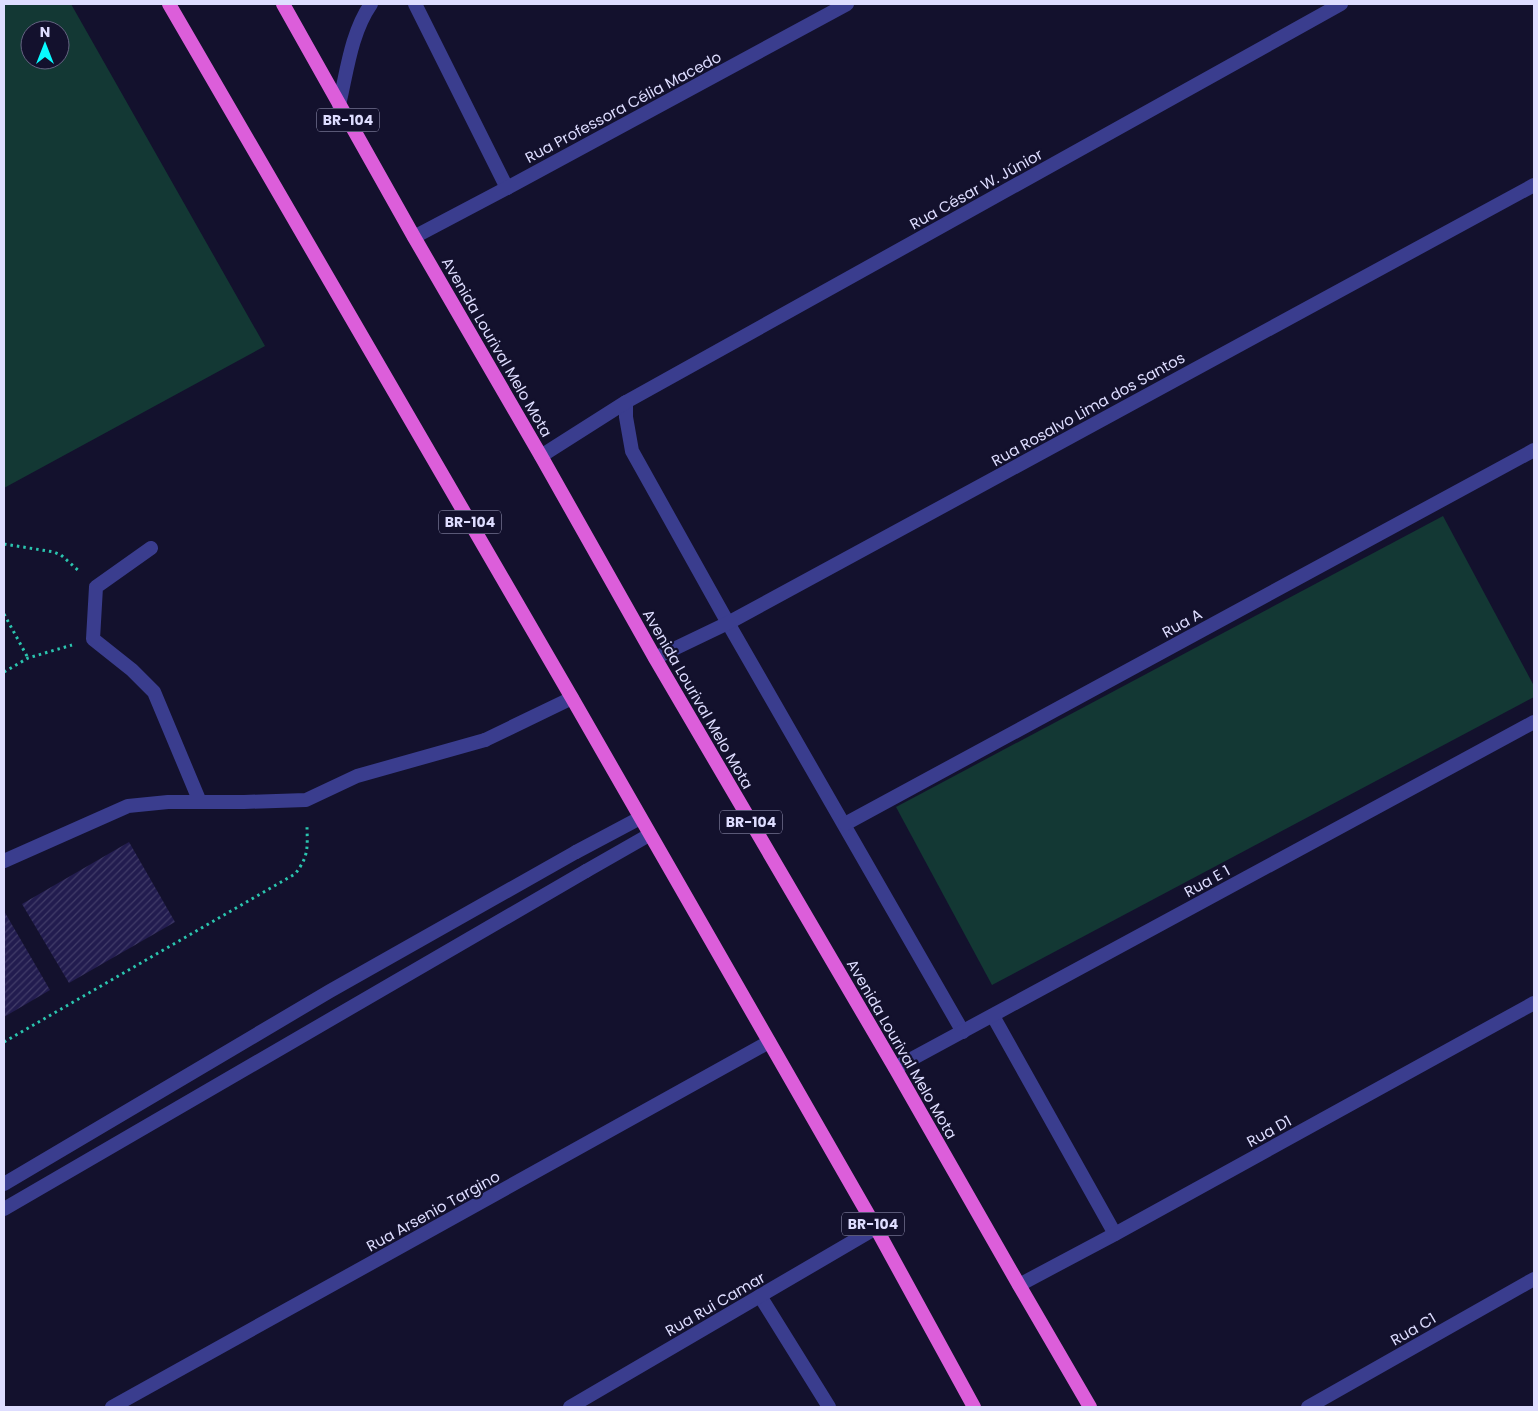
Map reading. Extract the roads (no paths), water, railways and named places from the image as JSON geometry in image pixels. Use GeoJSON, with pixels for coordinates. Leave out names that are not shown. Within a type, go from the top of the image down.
{"type":"FeatureCollection","features":[{"type":"Feature","properties":{"kind":"highway","name":"BR-104"},"geometry":{"type":"LineString","coordinates":[[169,4],[572,698],[876,1228],[974,1407]]}},
{"type":"Feature","properties":{"kind":"highway","name":"Avenida Lourival Melo Mota"},"geometry":{"type":"LineString","coordinates":[[283,4],[655,658],[895,1068],[1090,1407]]}},
{"type":"Feature","properties":{"kind":"street"},"geometry":{"type":"LineString","coordinates":[[339,104],[352,47],[363,16],[371,4]]}},
{"type":"Feature","properties":{"kind":"street"},"geometry":{"type":"LineString","coordinates":[[414,4],[507,188]]}},
{"type":"Feature","properties":{"kind":"street","name":"Rua Professora Célia Macedo"},"geometry":{"type":"LineString","coordinates":[[414,237],[847,4]]}},
{"type":"Feature","properties":{"kind":"street","name":"Rua César W. Júnior"},"geometry":{"type":"LineString","coordinates":[[541,456],[626,402],[1342,4]]}},
{"type":"Feature","properties":{"kind":"street","name":"Rua Rosalvo Lima dos Santos"},"geometry":{"type":"LineString","coordinates":[[655,658],[728,623],[1534,185]]}},
{"type":"Feature","properties":{"kind":"street"},"geometry":{"type":"LineString","coordinates":[[626,402],[626,417],[632,451],[728,623],[963,1032]]}},
{"type":"Feature","properties":{"kind":"street","name":"Rua A"},"geometry":{"type":"LineString","coordinates":[[845,824],[1534,450]]}},
{"type":"Feature","properties":{"kind":"street"},"geometry":{"type":"LineString","coordinates":[[151,548],[96,586],[93,639],[132,670],[154,692],[200,802]]}},
{"type":"Feature","properties":{"kind":"street"},"geometry":{"type":"LineString","coordinates":[[4,861],[128,806],[168,802],[306,800],[357,776],[485,740],[572,698]]}},
{"type":"Feature","properties":{"kind":"street","name":"Rua E 1"},"geometry":{"type":"LineString","coordinates":[[895,1068],[1534,722]]}},
{"type":"Feature","properties":{"kind":"street"},"geometry":{"type":"LineString","coordinates":[[4,1184],[330,991],[640,818]]}},
{"type":"Feature","properties":{"kind":"street"},"geometry":{"type":"LineString","coordinates":[[4,1209],[649,835]]}},
{"type":"Feature","properties":{"kind":"street","name":"Rua D1"},"geometry":{"type":"LineString","coordinates":[[1019,1285],[1534,1003]]}},
{"type":"Feature","properties":{"kind":"street"},"geometry":{"type":"LineString","coordinates":[[993,1016],[1115,1234]]}},
{"type":"Feature","properties":{"kind":"street","name":"Rua Arsenio Targino"},"geometry":{"type":"LineString","coordinates":[[112,1407],[769,1042]]}},
{"type":"Feature","properties":{"kind":"street","name":"Rua Rui Camar"},"geometry":{"type":"LineString","coordinates":[[570,1407],[876,1228]]}},
{"type":"Feature","properties":{"kind":"street","name":"Rua C1"},"geometry":{"type":"LineString","coordinates":[[1308,1407],[1534,1278]]}},
{"type":"Feature","properties":{"kind":"street"},"geometry":{"type":"LineString","coordinates":[[760,1296],[830,1407]]}}]}
